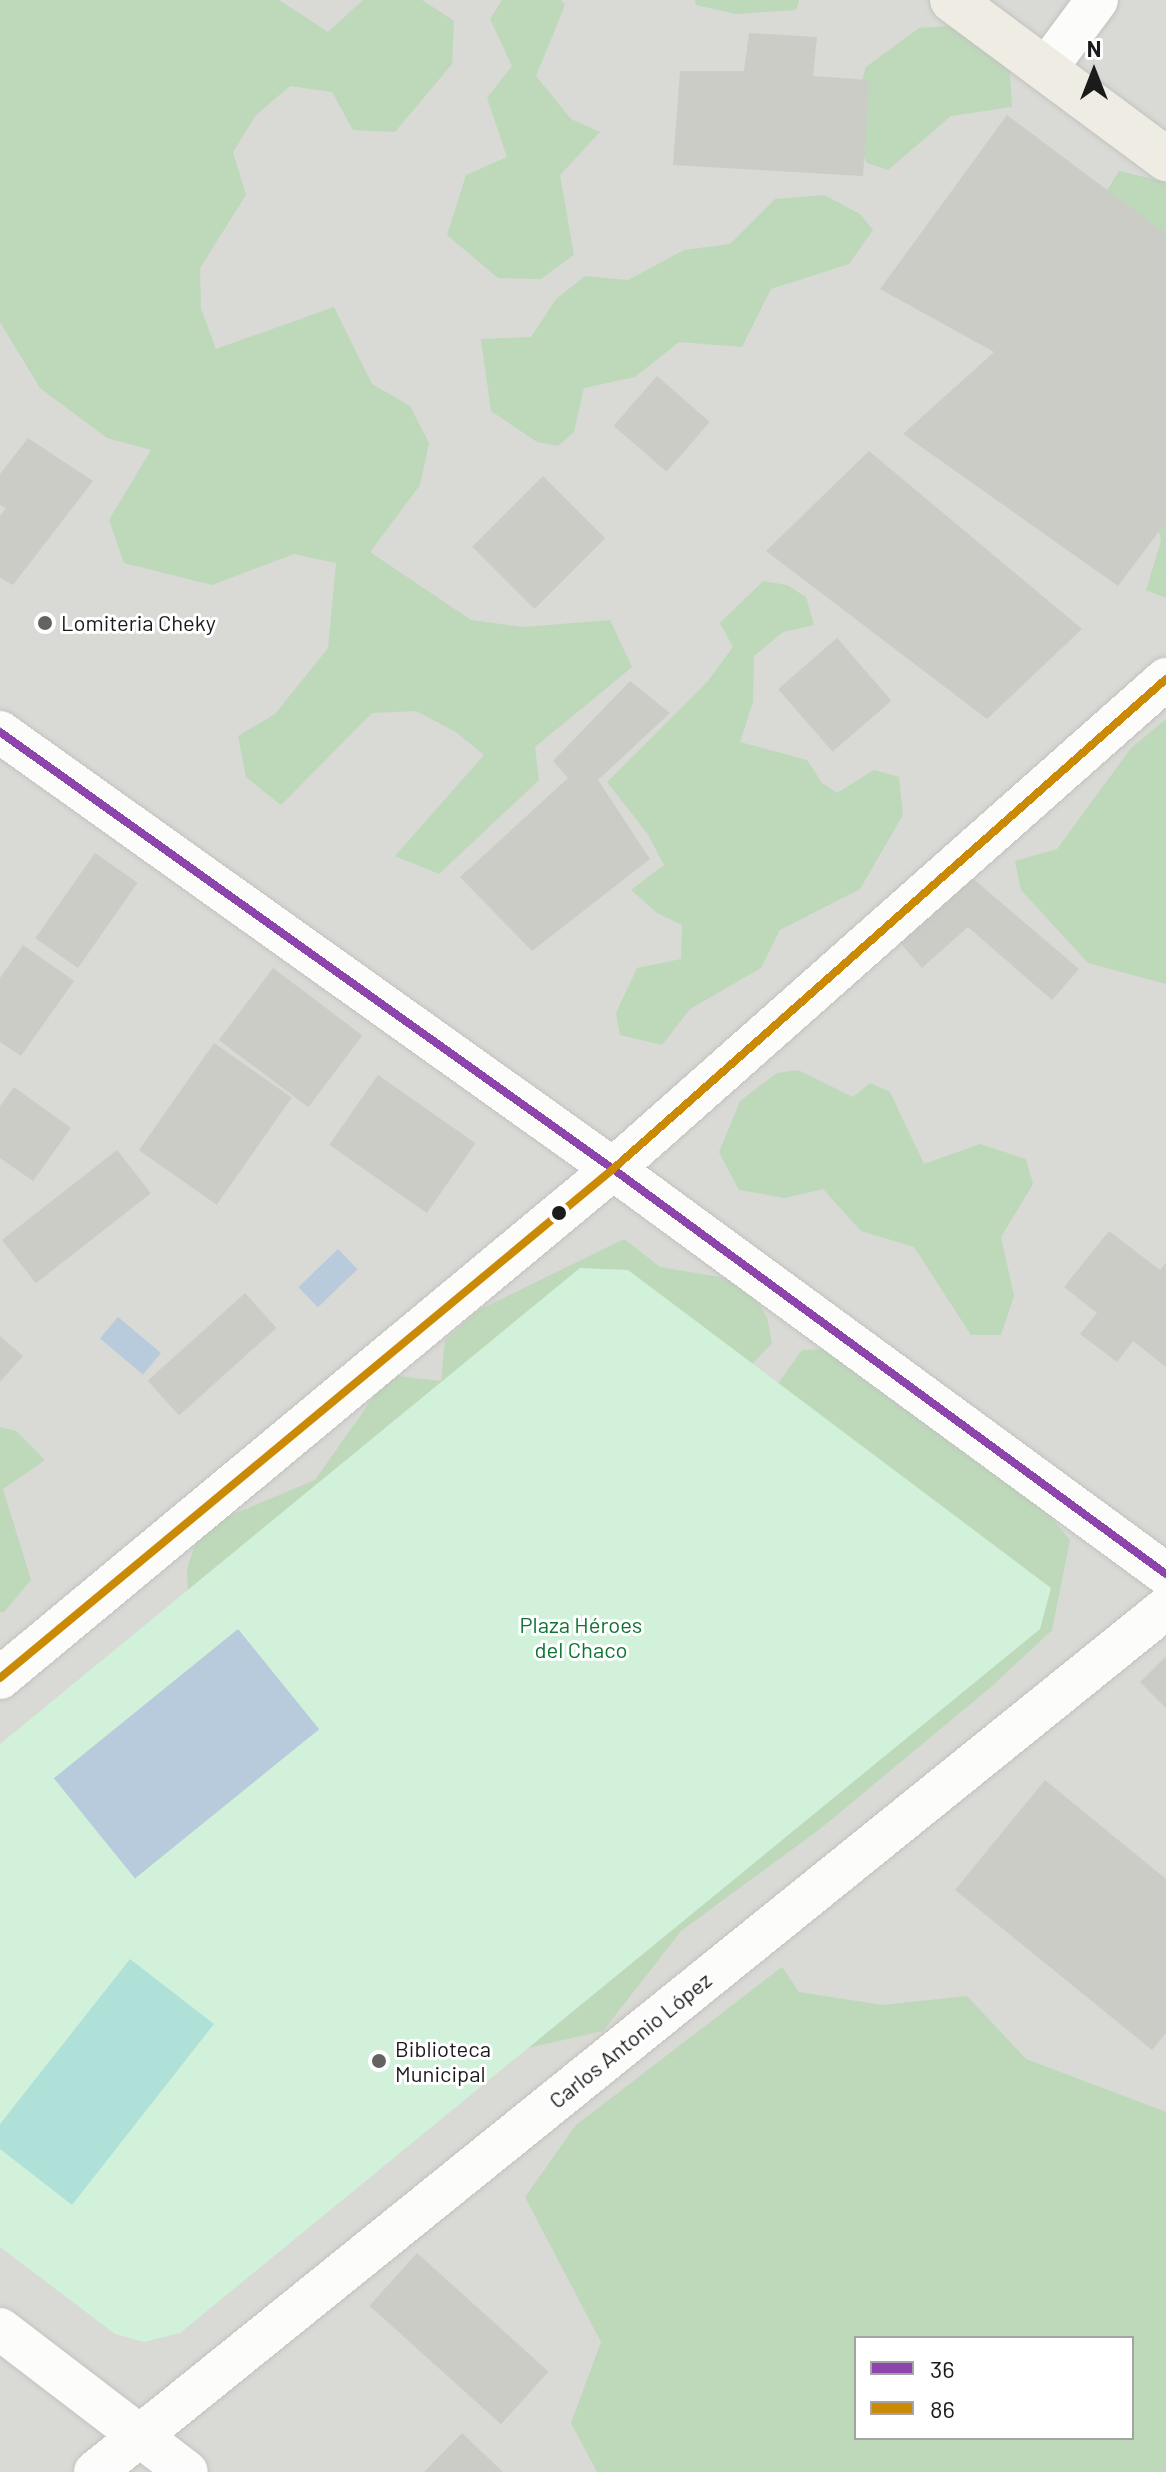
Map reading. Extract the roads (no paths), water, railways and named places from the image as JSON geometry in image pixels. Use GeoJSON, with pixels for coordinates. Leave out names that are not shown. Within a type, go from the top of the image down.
{"type":"FeatureCollection","features":[{"type":"Feature","properties":{"kind":"main road"},"geometry":{"type":"LineString","coordinates":[[952,0],[1166,159]]}},
{"type":"Feature","properties":{"kind":"street"},"geometry":{"type":"LineString","coordinates":[[1045,70],[1097,0]]}},
{"type":"Feature","properties":{"kind":"street"},"geometry":{"type":"LineString","coordinates":[[0,1678],[613,1169],[1166,679]]}},
{"type":"Feature","properties":{"kind":"street"},"geometry":{"type":"LineString","coordinates":[[0,732],[613,1169],[1166,1574]]}},
{"type":"Feature","properties":{"kind":"street","name":"Carlos Antonio López"},"geometry":{"type":"LineString","coordinates":[[95,2472],[1166,1608]]}},
{"type":"Feature","properties":{"kind":"street"},"geometry":{"type":"LineString","coordinates":[[0,2329],[187,2472]]}},
{"type":"Feature","properties":{"kind":"place","name":"Lomiteria Cheky"},"geometry":{"type":"Point","coordinates":[45,623]}},
{"type":"Feature","properties":{"kind":"place","name":"Biblioteca Municipal"},"geometry":{"type":"Point","coordinates":[379,2061]}},
{"type":"Feature","properties":{"kind":"park label","name":"Plaza Héroes del Chaco"},"geometry":{"type":"Point","coordinates":[581,1636]}}]}
